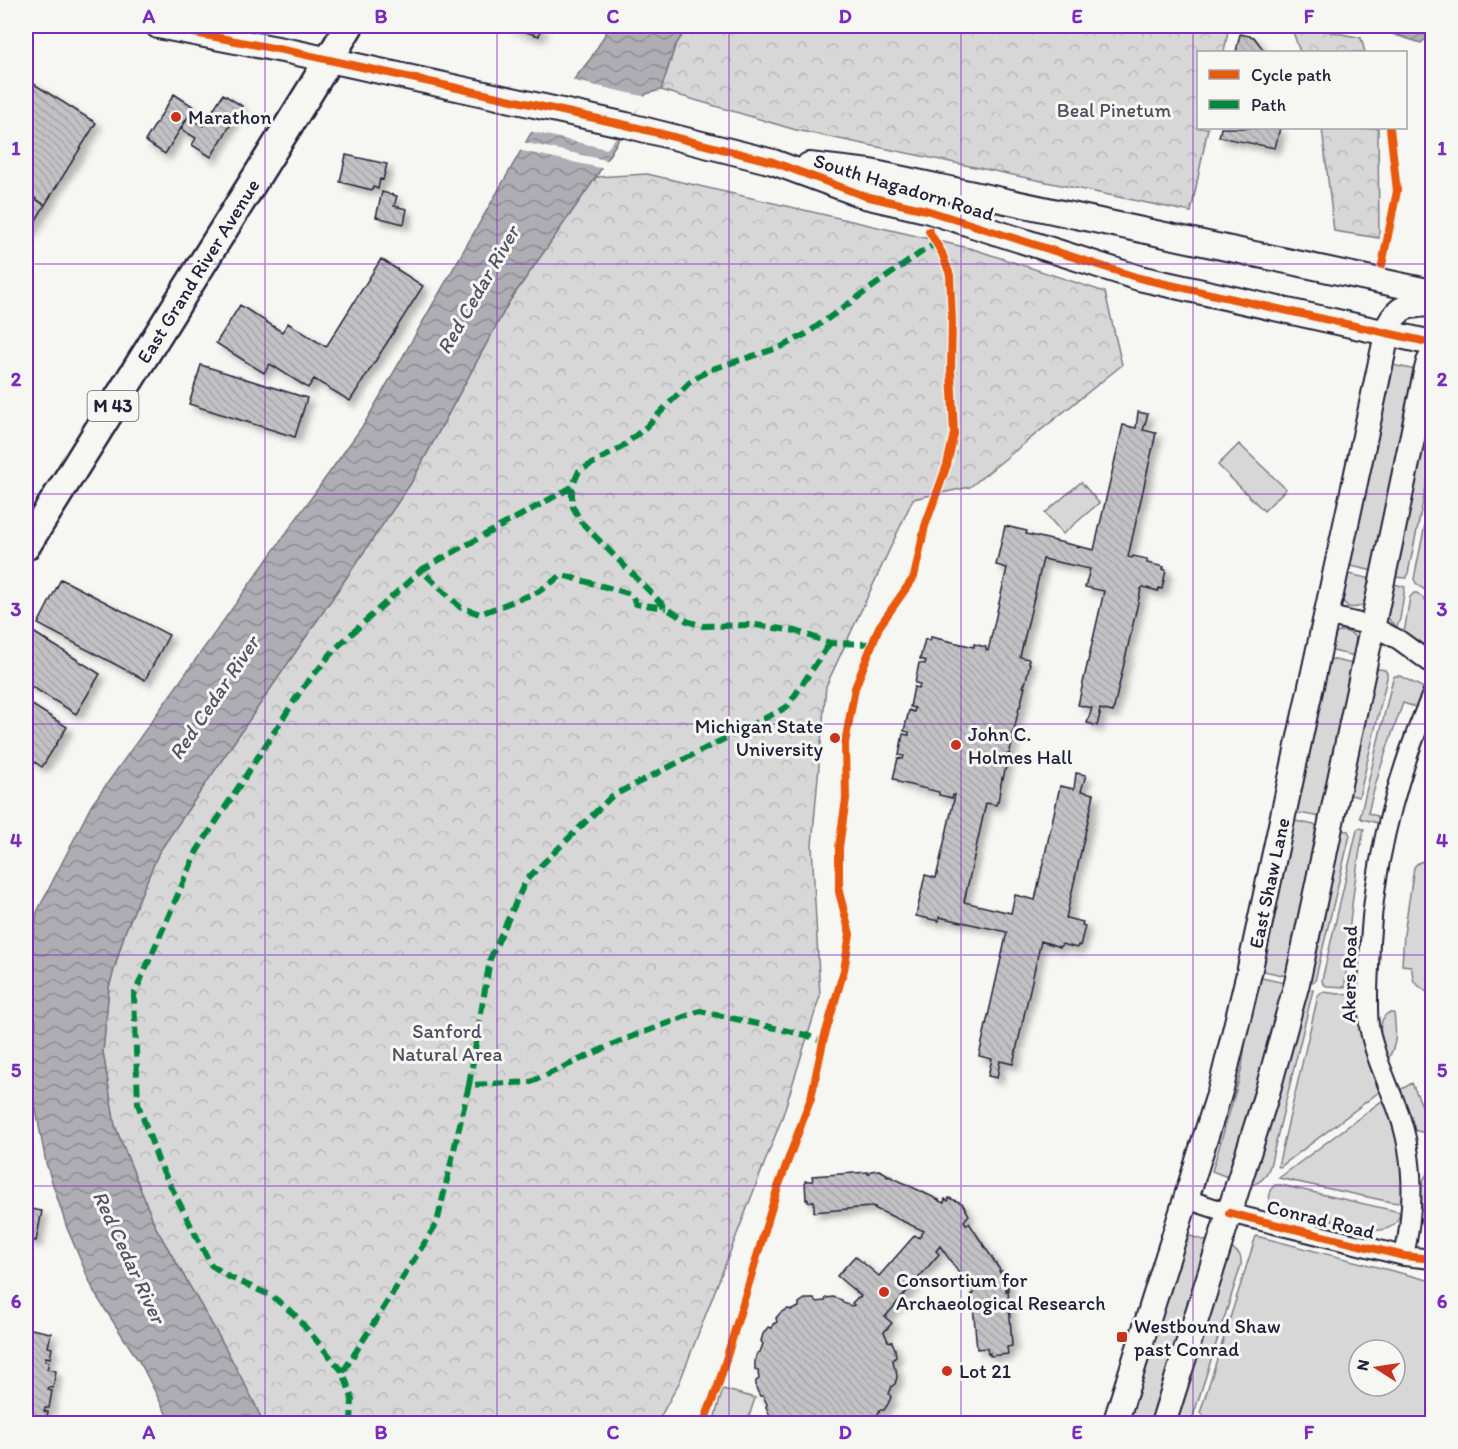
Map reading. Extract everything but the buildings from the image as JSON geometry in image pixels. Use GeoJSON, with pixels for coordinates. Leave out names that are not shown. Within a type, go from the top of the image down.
{"type":"FeatureCollection","features":[{"type":"Feature","properties":{"kind":"main road","name":"East Grand River Avenue"},"geometry":{"type":"LineString","coordinates":[[26,546],[349,26]]}},
{"type":"Feature","properties":{"kind":"street","name":"South Hagadorn Road"},"geometry":{"type":"LineString","coordinates":[[158,26],[329,60],[626,125],[773,162],[865,196],[926,210],[1139,278],[1432,343]]}},
{"type":"Feature","properties":{"kind":"street","name":"South Hagadorn Road"},"geometry":{"type":"LineString","coordinates":[[773,162],[870,172],[1432,292]]}},
{"type":"Feature","properties":{"kind":"street"},"geometry":{"type":"LineString","coordinates":[[1387,333],[1392,318],[1403,308],[1432,304]]}},
{"type":"Feature","properties":{"kind":"street","name":"East Shaw Lane"},"geometry":{"type":"LineString","coordinates":[[1115,1424],[1221,1088],[1249,973],[1387,333]]}},
{"type":"Feature","properties":{"kind":"street"},"geometry":{"type":"LineString","coordinates":[[1163,1424],[1267,1093],[1297,983],[1426,373],[1432,357]]}},
{"type":"Feature","properties":{"kind":"street"},"geometry":{"type":"LineString","coordinates":[[1326,615],[1372,626],[1399,640],[1432,664]]}},
{"type":"Feature","properties":{"kind":"street","name":"Akers Road"},"geometry":{"type":"LineString","coordinates":[[1404,1256],[1409,1233],[1413,1187],[1411,1163],[1404,1126],[1374,1049],[1369,1024],[1369,951],[1377,876],[1386,830],[1406,761],[1432,694]]}},
{"type":"Feature","properties":{"kind":"street","name":"Conrad Road"},"geometry":{"type":"LineString","coordinates":[[1186,1199],[1229,1214],[1404,1256],[1432,1259]]}},
{"type":"Feature","properties":{"kind":"street","name":"Conrad Road"},"geometry":{"type":"LineString","coordinates":[[1404,1256],[1432,1267]]}},
{"type":"Feature","properties":{"kind":"green space","name":"Beal Pinetum"},"geometry":{"type":"Polygon","coordinates":[[[688,26],[1229,26],[1224,51],[1197,51],[1197,129],[1208,129],[1191,212],[796,130],[661,90],[675,46],[688,26]]]}},
{"type":"Feature","properties":{"kind":"green space"},"geometry":{"type":"Polygon","coordinates":[[[1291,26],[1304,26],[1361,38],[1365,51],[1300,51],[1291,26]]]}},
{"type":"Feature","properties":{"kind":"green space"},"geometry":{"type":"Polygon","coordinates":[[[1322,129],[1378,129],[1379,238],[1334,231],[1322,129]]]}},
{"type":"Feature","properties":{"kind":"green space","name":"Sanford Natural Area"},"geometry":{"type":"Polygon","coordinates":[[[647,174],[973,249],[1105,292],[1122,365],[970,487],[913,499],[826,686],[812,845],[820,996],[782,1118],[680,1381],[657,1423],[263,1424],[224,1345],[156,1228],[115,1126],[103,1052],[109,987],[125,932],[159,852],[411,483],[509,302],[596,177],[647,174]]]}},
{"type":"Feature","properties":{"kind":"green space"},"geometry":{"type":"Polygon","coordinates":[[[1388,364],[1416,370],[1373,571],[1347,565],[1388,364]]]}},
{"type":"Feature","properties":{"kind":"green space"},"geometry":{"type":"Polygon","coordinates":[[[1432,391],[1432,458],[1407,578],[1392,577],[1432,391]]]}},
{"type":"Feature","properties":{"kind":"green space"},"geometry":{"type":"Polygon","coordinates":[[[1239,444],[1286,489],[1264,511],[1218,465],[1239,444]]]}},
{"type":"Feature","properties":{"kind":"green space"},"geometry":{"type":"Polygon","coordinates":[[[1081,482],[1099,503],[1063,534],[1045,513],[1081,482]]]}},
{"type":"Feature","properties":{"kind":"green space"},"geometry":{"type":"Polygon","coordinates":[[[1432,490],[1432,537],[1427,550],[1432,558],[1432,596],[1414,579],[1432,490]]]}},
{"type":"Feature","properties":{"kind":"green space"},"geometry":{"type":"Polygon","coordinates":[[[1345,573],[1371,579],[1366,600],[1355,608],[1348,607],[1341,599],[1345,573]]]}},
{"type":"Feature","properties":{"kind":"green space"},"geometry":{"type":"Polygon","coordinates":[[[1391,583],[1405,587],[1397,627],[1387,615],[1391,583]]]}},
{"type":"Feature","properties":{"kind":"green space"},"geometry":{"type":"Polygon","coordinates":[[[1414,593],[1432,605],[1432,650],[1404,633],[1410,597],[1414,593]]]}},
{"type":"Feature","properties":{"kind":"green space"},"geometry":{"type":"Polygon","coordinates":[[[1341,631],[1351,633],[1356,638],[1355,656],[1328,650],[1332,636],[1341,631]]]}},
{"type":"Feature","properties":{"kind":"green space"},"geometry":{"type":"Polygon","coordinates":[[[1326,658],[1353,664],[1320,817],[1293,812],[1326,658]]]}},
{"type":"Feature","properties":{"kind":"green space"},"geometry":{"type":"Polygon","coordinates":[[[1373,668],[1385,670],[1387,678],[1359,797],[1346,794],[1373,668]]]}},
{"type":"Feature","properties":{"kind":"green space"},"geometry":{"type":"Polygon","coordinates":[[[1395,676],[1400,676],[1426,689],[1419,705],[1415,707],[1403,703],[1368,813],[1377,816],[1378,823],[1360,817],[1395,676]]]}},
{"type":"Feature","properties":{"kind":"green space"},"geometry":{"type":"Polygon","coordinates":[[[1291,820],[1319,826],[1287,976],[1259,970],[1291,820]]]}},
{"type":"Feature","properties":{"kind":"green space"},"geometry":{"type":"Polygon","coordinates":[[[1359,828],[1364,829],[1352,908],[1345,987],[1327,986],[1322,980],[1359,828]]]}},
{"type":"Feature","properties":{"kind":"green space"},"geometry":{"type":"Polygon","coordinates":[[[1341,830],[1348,831],[1350,835],[1315,981],[1306,981],[1341,830]]]}},
{"type":"Feature","properties":{"kind":"green space"},"geometry":{"type":"Polygon","coordinates":[[[1423,861],[1432,863],[1432,907],[1428,930],[1432,956],[1432,996],[1414,982],[1411,966],[1402,965],[1414,867],[1423,861]]]}},
{"type":"Feature","properties":{"kind":"green space"},"geometry":{"type":"Polygon","coordinates":[[[1257,977],[1285,983],[1267,1054],[1230,1178],[1212,1171],[1239,1080],[1257,977]]]}},
{"type":"Feature","properties":{"kind":"green space"},"geometry":{"type":"Polygon","coordinates":[[[1304,988],[1313,990],[1270,1166],[1258,1183],[1250,1185],[1304,988]]]}},
{"type":"Feature","properties":{"kind":"green space"},"geometry":{"type":"Polygon","coordinates":[[[1323,992],[1360,993],[1363,1042],[1379,1092],[1280,1167],[1278,1166],[1318,996],[1323,992]]]}},
{"type":"Feature","properties":{"kind":"green space"},"geometry":{"type":"Polygon","coordinates":[[[1388,1013],[1394,1013],[1396,1032],[1395,1043],[1387,1060],[1380,1029],[1388,1013]]]}},
{"type":"Feature","properties":{"kind":"green space"},"geometry":{"type":"Polygon","coordinates":[[[1412,1083],[1430,1131],[1414,1130],[1400,1090],[1412,1083]]]}},
{"type":"Feature","properties":{"kind":"green space"},"geometry":{"type":"Polygon","coordinates":[[[1383,1100],[1399,1151],[1403,1179],[1400,1203],[1279,1178],[1383,1100]]]}},
{"type":"Feature","properties":{"kind":"green space"},"geometry":{"type":"Polygon","coordinates":[[[1432,1167],[1432,1211],[1422,1208],[1421,1190],[1425,1177],[1432,1167]]]}},
{"type":"Feature","properties":{"kind":"green space"},"geometry":{"type":"Polygon","coordinates":[[[1275,1185],[1400,1212],[1399,1217],[1390,1227],[1371,1230],[1268,1204],[1271,1189],[1275,1185]]]}},
{"type":"Feature","properties":{"kind":"green space"},"geometry":{"type":"Polygon","coordinates":[[[1190,1236],[1210,1242],[1153,1423],[1124,1424],[1176,1260],[1190,1236]]]}},
{"type":"Feature","properties":{"kind":"green space"},"geometry":{"type":"Polygon","coordinates":[[[1256,1236],[1432,1281],[1432,1423],[1218,1424],[1200,1413],[1256,1236]]]}},
{"type":"Feature","properties":{"kind":"green space"},"geometry":{"type":"Polygon","coordinates":[[[1230,1248],[1239,1254],[1241,1265],[1191,1423],[1174,1424],[1230,1248]]]}},
{"type":"Feature","properties":{"kind":"green space"},"geometry":{"type":"Polygon","coordinates":[[[723,1389],[755,1398],[747,1423],[713,1423],[723,1389]]]}},
{"type":"Feature","properties":{"kind":"water","name":"Red Cedar River"},"geometry":{"type":"Polygon","coordinates":[[[610,26],[688,26],[675,46],[661,90],[646,94],[596,177],[509,302],[411,483],[159,852],[125,932],[109,987],[103,1052],[115,1126],[156,1228],[224,1345],[263,1423],[171,1423],[142,1366],[95,1294],[67,1228],[46,1163],[29,1073],[36,1022],[27,990],[37,912],[91,806],[364,424],[530,135],[591,58],[610,26]]]}},
{"type":"Feature","properties":{"kind":"water"},"geometry":{"type":"Polygon","coordinates":[[[1366,26],[1432,26],[1432,34],[1421,43],[1366,26]]]}},
{"type":"Feature","properties":{"kind":"pier"},"geometry":{"type":"Polygon","coordinates":[[[570,80],[647,97],[607,149],[529,131],[570,80]]]}},
{"type":"Feature","properties":{"kind":"pier"},"geometry":{"type":"Polygon","coordinates":[[[522,142],[610,161],[605,169],[518,150],[522,142]]]}},
{"type":"Feature","properties":{"kind":"marked path"},"geometry":{"type":"LineString","coordinates":[[873,644],[830,643],[796,631],[755,625],[703,626],[687,621],[666,608],[581,522],[572,505],[572,487],[579,471],[622,447],[646,427],[690,382],[709,370],[781,347],[806,334],[937,243]]}},
{"type":"Feature","properties":{"kind":"marked path"},"geometry":{"type":"LineString","coordinates":[[572,487],[421,570],[460,607],[480,614],[538,592],[562,575],[631,594],[636,604],[666,608]]}},
{"type":"Feature","properties":{"kind":"marked path"},"geometry":{"type":"LineString","coordinates":[[351,1424],[352,1398],[343,1372],[295,1315],[272,1296],[229,1277],[211,1265],[159,1163],[138,1104],[134,995],[197,851],[302,689],[335,649],[421,570]]}},
{"type":"Feature","properties":{"kind":"marked path"},"geometry":{"type":"LineString","coordinates":[[469,1085],[490,959],[526,880],[612,796],[787,707],[830,643]]}},
{"type":"Feature","properties":{"kind":"marked path"},"geometry":{"type":"LineString","coordinates":[[343,1372],[437,1223],[469,1085],[531,1082],[618,1042],[700,1011],[806,1035],[823,1042]]}},
{"type":"Feature","properties":{"kind":"cycle path"},"geometry":{"type":"LineString","coordinates":[[158,26],[293,52],[626,125],[773,162],[865,196],[926,210],[1139,278],[1432,343]]}},
{"type":"Feature","properties":{"kind":"cycle path"},"geometry":{"type":"LineString","coordinates":[[1382,265],[1397,191],[1390,129]]}},
{"type":"Feature","properties":{"kind":"cycle path"},"geometry":{"type":"LineString","coordinates":[[703,1424],[718,1386],[777,1190],[811,1098],[823,1042],[844,970],[850,934],[839,892],[839,847],[846,799],[845,743],[855,688],[879,627],[914,577],[925,526],[947,465],[954,434],[950,275],[942,253],[929,231]]}},
{"type":"Feature","properties":{"kind":"cycle path"},"geometry":{"type":"LineString","coordinates":[[1229,1213],[1404,1256],[1432,1259]]}},
{"type":"Feature","properties":{"kind":"place","name":"Marathon"},"geometry":{"type":"Point","coordinates":[176,117]}},
{"type":"Feature","properties":{"kind":"place","name":"Michigan State University"},"geometry":{"type":"Point","coordinates":[835,738]}},
{"type":"Feature","properties":{"kind":"place","name":"John C. Holmes Hall"},"geometry":{"type":"Point","coordinates":[956,745]}},
{"type":"Feature","properties":{"kind":"place","name":"Consortium for Archaeological Research"},"geometry":{"type":"Point","coordinates":[884,1292]}},
{"type":"Feature","properties":{"kind":"place","name":"Westbound Shaw past Conrad"},"geometry":{"type":"Point","coordinates":[1122,1337]}},
{"type":"Feature","properties":{"kind":"place","name":"Lot 21"},"geometry":{"type":"Point","coordinates":[947,1371]}}]}
